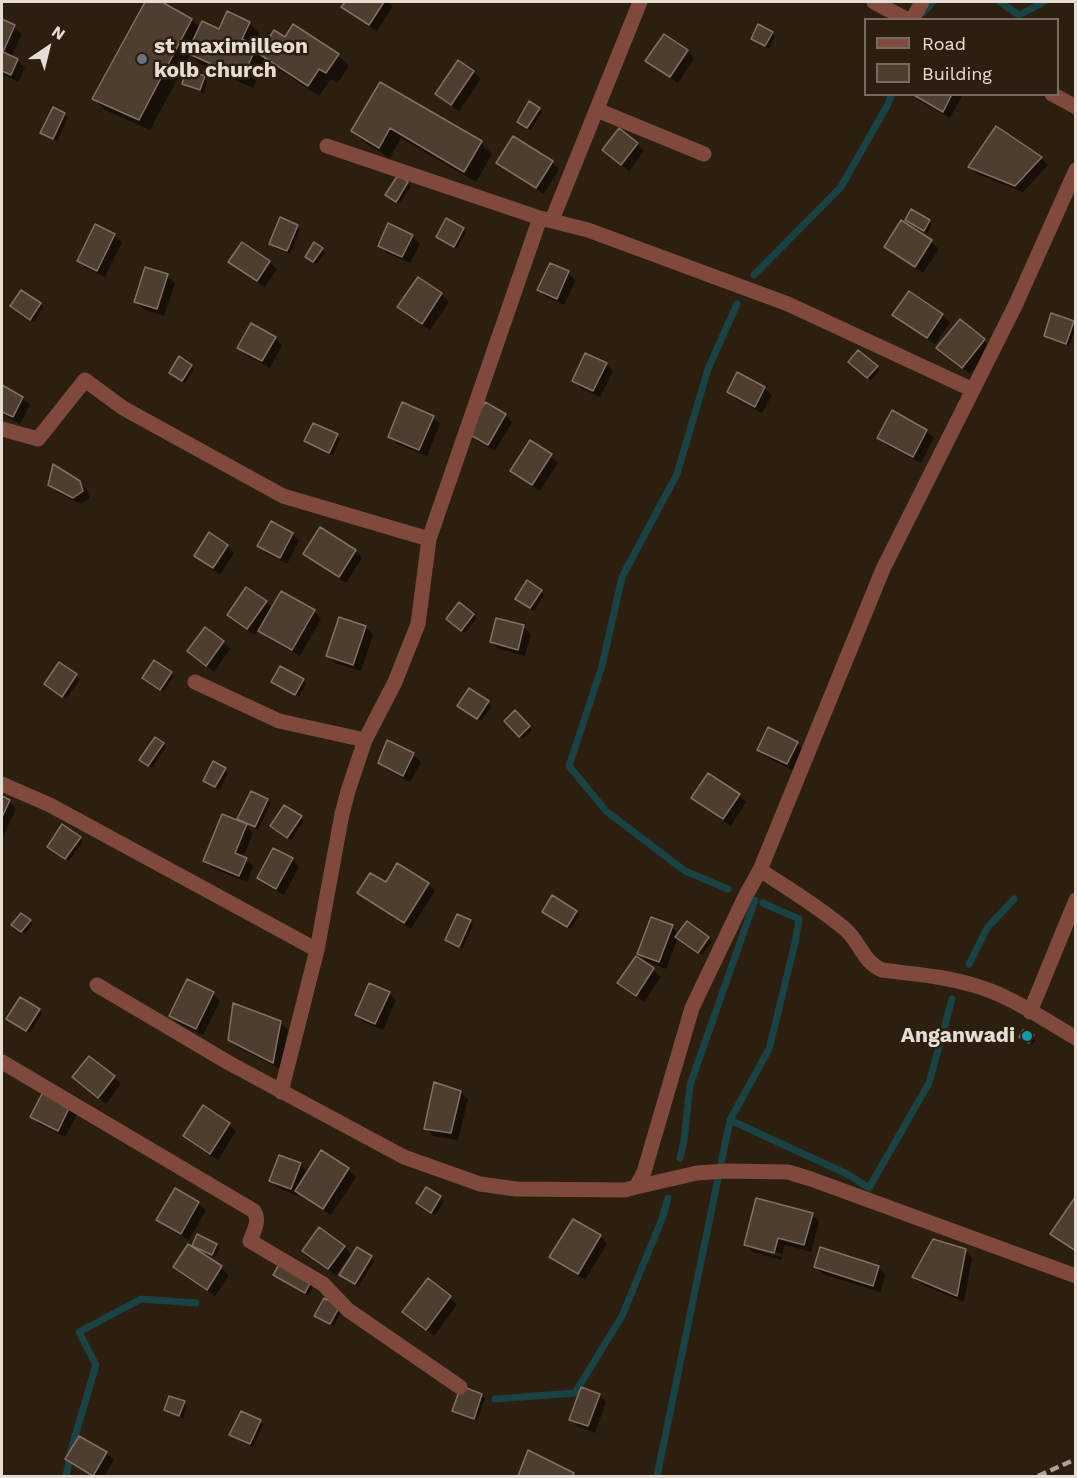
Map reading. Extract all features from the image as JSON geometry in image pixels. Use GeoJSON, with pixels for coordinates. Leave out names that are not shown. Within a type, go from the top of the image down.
{"type":"FeatureCollection","features":[{"type":"Feature","properties":{"kind":"street"},"geometry":{"type":"LineString","coordinates":[[281,1092],[317,950],[348,791],[365,741],[395,682],[418,624],[429,538],[546,219],[597,110],[640,2]]}},
{"type":"Feature","properties":{"kind":"street"},"geometry":{"type":"LineString","coordinates":[[874,2],[906,18]]}},
{"type":"Feature","properties":{"kind":"street"},"geometry":{"type":"LineString","coordinates":[[911,18],[922,2]]}},
{"type":"Feature","properties":{"kind":"street"},"geometry":{"type":"LineString","coordinates":[[1056,96],[1076,107]]}},
{"type":"Feature","properties":{"kind":"street"},"geometry":{"type":"LineString","coordinates":[[597,110],[704,154]]}},
{"type":"Feature","properties":{"kind":"street"},"geometry":{"type":"LineString","coordinates":[[327,146],[546,219],[588,230],[788,304],[973,390]]}},
{"type":"Feature","properties":{"kind":"street"},"geometry":{"type":"LineString","coordinates":[[636,1187],[644,1172],[692,1008],[760,870],[884,569],[1015,306],[1076,170]]}},
{"type":"Feature","properties":{"kind":"street"},"geometry":{"type":"LineString","coordinates":[[2,429],[38,440],[85,380],[123,408],[283,496],[429,538]]}},
{"type":"Feature","properties":{"kind":"street"},"geometry":{"type":"LineString","coordinates":[[195,682],[279,721],[365,741]]}},
{"type":"Feature","properties":{"kind":"street"},"geometry":{"type":"LineString","coordinates":[[2,784],[50,806],[317,950]]}},
{"type":"Feature","properties":{"kind":"street"},"geometry":{"type":"LineString","coordinates":[[760,870],[821,910],[845,930],[856,940],[873,966],[974,985],[1001,995],[1076,1038]]}},
{"type":"Feature","properties":{"kind":"street"},"geometry":{"type":"LineString","coordinates":[[1030,1012],[1076,900]]}},
{"type":"Feature","properties":{"kind":"street"},"geometry":{"type":"LineString","coordinates":[[97,985],[229,1063],[404,1157],[480,1184],[516,1189],[625,1190],[697,1173],[788,1172],[1076,1276]]}},
{"type":"Feature","properties":{"kind":"street"},"geometry":{"type":"LineString","coordinates":[[2,1062],[254,1211],[257,1216],[256,1225],[250,1242],[323,1284],[348,1310],[460,1387]]}},
{"type":"Feature","properties":{"kind":"building","name":"st maximilleon kolb church"},"geometry":{"type":"Polygon","coordinates":[[[145,2],[162,2],[192,19],[139,120],[92,99],[145,2]]]}},
{"type":"Feature","properties":{"kind":"building"},"geometry":{"type":"Polygon","coordinates":[[[345,2],[384,2],[369,25],[341,7],[345,2]]]}},
{"type":"Feature","properties":{"kind":"building"},"geometry":{"type":"Polygon","coordinates":[[[227,11],[250,22],[242,39],[257,46],[242,78],[187,53],[202,21],[219,29],[227,11]]]}},
{"type":"Feature","properties":{"kind":"building"},"geometry":{"type":"Polygon","coordinates":[[[2,19],[15,25],[3,52],[18,59],[11,75],[2,71],[2,19]]]}},
{"type":"Feature","properties":{"kind":"building"},"geometry":{"type":"Polygon","coordinates":[[[293,24],[339,54],[326,73],[319,69],[308,86],[259,54],[274,30],[285,37],[293,24]]]}},
{"type":"Feature","properties":{"kind":"building"},"geometry":{"type":"Polygon","coordinates":[[[758,24],[773,32],[765,46],[751,39],[758,24]]]}},
{"type":"Feature","properties":{"kind":"building"},"geometry":{"type":"Polygon","coordinates":[[[664,34],[688,50],[670,77],[645,61],[664,34]]]}},
{"type":"Feature","properties":{"kind":"building"},"geometry":{"type":"Polygon","coordinates":[[[458,60],[474,71],[451,105],[435,94],[458,60]]]}},
{"type":"Feature","properties":{"kind":"building"},"geometry":{"type":"Polygon","coordinates":[[[186,70],[205,76],[200,90],[182,84],[186,70]]]}},
{"type":"Feature","properties":{"kind":"building"},"geometry":{"type":"Polygon","coordinates":[[[380,82],[482,141],[464,172],[390,128],[379,148],[351,131],[380,82]]]}},
{"type":"Feature","properties":{"kind":"building"},"geometry":{"type":"Polygon","coordinates":[[[915,96],[951,96],[943,112],[915,96]]]}},
{"type":"Feature","properties":{"kind":"building"},"geometry":{"type":"Polygon","coordinates":[[[529,101],[540,108],[527,128],[517,122],[529,101]]]}},
{"type":"Feature","properties":{"kind":"building"},"geometry":{"type":"Polygon","coordinates":[[[53,107],[65,113],[53,139],[40,133],[53,107]]]}},
{"type":"Feature","properties":{"kind":"building"},"geometry":{"type":"Polygon","coordinates":[[[996,126],[1042,157],[1015,186],[968,167],[996,126]]]}},
{"type":"Feature","properties":{"kind":"building"},"geometry":{"type":"Polygon","coordinates":[[[619,128],[638,143],[621,165],[602,150],[619,128]]]}},
{"type":"Feature","properties":{"kind":"building"},"geometry":{"type":"Polygon","coordinates":[[[513,136],[553,161],[536,188],[496,163],[513,136]]]}},
{"type":"Feature","properties":{"kind":"building"},"geometry":{"type":"Polygon","coordinates":[[[398,175],[408,182],[396,202],[385,195],[398,175]]]}},
{"type":"Feature","properties":{"kind":"building"},"geometry":{"type":"Polygon","coordinates":[[[911,209],[930,220],[924,231],[905,220],[911,209]]]}},
{"type":"Feature","properties":{"kind":"building"},"geometry":{"type":"Polygon","coordinates":[[[280,217],[298,225],[287,251],[269,244],[280,217]]]}},
{"type":"Feature","properties":{"kind":"building"},"geometry":{"type":"Polygon","coordinates":[[[446,218],[464,228],[454,247],[436,237],[446,218]]]}},
{"type":"Feature","properties":{"kind":"building"},"geometry":{"type":"Polygon","coordinates":[[[901,220],[932,240],[915,267],[884,247],[901,220]]]}},
{"type":"Feature","properties":{"kind":"building"},"geometry":{"type":"Polygon","coordinates":[[[388,223],[413,235],[402,257],[378,246],[388,223]]]}},
{"type":"Feature","properties":{"kind":"building"},"geometry":{"type":"Polygon","coordinates":[[[95,224],[115,234],[97,271],[77,261],[95,224]]]}},
{"type":"Feature","properties":{"kind":"building"},"geometry":{"type":"Polygon","coordinates":[[[242,242],[270,261],[257,281],[228,262],[242,242]]]}},
{"type":"Feature","properties":{"kind":"building"},"geometry":{"type":"Polygon","coordinates":[[[314,242],[323,248],[313,262],[305,257],[314,242]]]}},
{"type":"Feature","properties":{"kind":"building"},"geometry":{"type":"Polygon","coordinates":[[[550,263],[569,271],[557,299],[537,290],[550,263]]]}},
{"type":"Feature","properties":{"kind":"building"},"geometry":{"type":"Polygon","coordinates":[[[145,267],[168,274],[157,309],[134,302],[145,267]]]}},
{"type":"Feature","properties":{"kind":"building"},"geometry":{"type":"Polygon","coordinates":[[[418,277],[442,293],[422,324],[397,307],[418,277]]]}},
{"type":"Feature","properties":{"kind":"building"},"geometry":{"type":"Polygon","coordinates":[[[21,290],[41,303],[30,320],[10,306],[21,290]]]}},
{"type":"Feature","properties":{"kind":"building"},"geometry":{"type":"Polygon","coordinates":[[[909,291],[943,314],[927,338],[892,315],[909,291]]]}},
{"type":"Feature","properties":{"kind":"building"},"geometry":{"type":"Polygon","coordinates":[[[1051,313],[1074,321],[1066,344],[1044,336],[1051,313]]]}},
{"type":"Feature","properties":{"kind":"building"},"geometry":{"type":"Polygon","coordinates":[[[960,319],[985,339],[962,368],[936,348],[960,319]]]}},
{"type":"Feature","properties":{"kind":"building"},"geometry":{"type":"Polygon","coordinates":[[[251,323],[276,337],[262,361],[237,348],[251,323]]]}},
{"type":"Feature","properties":{"kind":"building"},"geometry":{"type":"Polygon","coordinates":[[[858,350],[878,366],[867,378],[848,362],[858,350]]]}},
{"type":"Feature","properties":{"kind":"building"},"geometry":{"type":"Polygon","coordinates":[[[585,353],[607,363],[593,391],[572,381],[585,353]]]}},
{"type":"Feature","properties":{"kind":"building"},"geometry":{"type":"Polygon","coordinates":[[[179,356],[192,365],[182,381],[169,373],[179,356]]]}},
{"type":"Feature","properties":{"kind":"building"},"geometry":{"type":"Polygon","coordinates":[[[737,372],[765,387],[755,407],[727,392],[737,372]]]}},
{"type":"Feature","properties":{"kind":"building"},"geometry":{"type":"Polygon","coordinates":[[[2,385],[23,397],[13,417],[2,412],[2,385]]]}},
{"type":"Feature","properties":{"kind":"building"},"geometry":{"type":"Polygon","coordinates":[[[402,402],[434,416],[419,450],[388,437],[402,402]]]}},
{"type":"Feature","properties":{"kind":"building"},"geometry":{"type":"Polygon","coordinates":[[[485,402],[506,414],[488,445],[467,433],[485,402]]]}},
{"type":"Feature","properties":{"kind":"building"},"geometry":{"type":"Polygon","coordinates":[[[892,410],[927,430],[913,457],[877,438],[892,410]]]}},
{"type":"Feature","properties":{"kind":"building"},"geometry":{"type":"Polygon","coordinates":[[[313,423],[338,434],[329,453],[304,441],[313,423]]]}},
{"type":"Feature","properties":{"kind":"building"},"geometry":{"type":"Polygon","coordinates":[[[530,440],[552,454],[532,485],[510,471],[530,440]]]}},
{"type":"Feature","properties":{"kind":"building"},"geometry":{"type":"Polygon","coordinates":[[[53,464],[80,481],[83,491],[73,498],[48,485],[53,464]]]}},
{"type":"Feature","properties":{"kind":"building"},"geometry":{"type":"Polygon","coordinates":[[[271,521],[293,533],[280,558],[257,546],[271,521]]]}},
{"type":"Feature","properties":{"kind":"building"},"geometry":{"type":"Polygon","coordinates":[[[320,527],[356,550],[339,577],[303,554],[320,527]]]}},
{"type":"Feature","properties":{"kind":"building"},"geometry":{"type":"Polygon","coordinates":[[[209,532],[228,545],[213,568],[194,556],[209,532]]]}},
{"type":"Feature","properties":{"kind":"building"},"geometry":{"type":"Polygon","coordinates":[[[527,580],[542,590],[530,608],[515,599],[527,580]]]}},
{"type":"Feature","properties":{"kind":"building"},"geometry":{"type":"Polygon","coordinates":[[[246,587],[267,601],[247,629],[227,615],[246,587]]]}},
{"type":"Feature","properties":{"kind":"building"},"geometry":{"type":"Polygon","coordinates":[[[281,591],[315,610],[292,650],[258,631],[281,591]]]}},
{"type":"Feature","properties":{"kind":"building"},"geometry":{"type":"Polygon","coordinates":[[[459,602],[474,614],[461,631],[446,619],[459,602]]]}},
{"type":"Feature","properties":{"kind":"building"},"geometry":{"type":"Polygon","coordinates":[[[339,617],[366,626],[353,665],[326,656],[339,617]]]}},
{"type":"Feature","properties":{"kind":"building"},"geometry":{"type":"Polygon","coordinates":[[[496,618],[524,625],[518,650],[490,642],[496,618]]]}},
{"type":"Feature","properties":{"kind":"building"},"geometry":{"type":"Polygon","coordinates":[[[205,627],[224,641],[206,666],[187,651],[205,627]]]}},
{"type":"Feature","properties":{"kind":"building"},"geometry":{"type":"Polygon","coordinates":[[[154,660],[172,672],[160,690],[142,678],[154,660]]]}},
{"type":"Feature","properties":{"kind":"building"},"geometry":{"type":"Polygon","coordinates":[[[59,662],[77,674],[62,697],[44,684],[59,662]]]}},
{"type":"Feature","properties":{"kind":"building"},"geometry":{"type":"Polygon","coordinates":[[[280,666],[304,679],[295,695],[271,682],[280,666]]]}},
{"type":"Feature","properties":{"kind":"building"},"geometry":{"type":"Polygon","coordinates":[[[469,688],[489,701],[477,719],[457,706],[469,688]]]}},
{"type":"Feature","properties":{"kind":"building"},"geometry":{"type":"Polygon","coordinates":[[[515,710],[530,726],[519,737],[504,721],[515,710]]]}},
{"type":"Feature","properties":{"kind":"building"},"geometry":{"type":"Polygon","coordinates":[[[768,727],[798,742],[787,764],[757,750],[768,727]]]}},
{"type":"Feature","properties":{"kind":"building"},"geometry":{"type":"Polygon","coordinates":[[[155,737],[164,743],[148,766],[139,760],[155,737]]]}},
{"type":"Feature","properties":{"kind":"building"},"geometry":{"type":"Polygon","coordinates":[[[387,740],[414,753],[403,776],[378,763],[387,740]]]}},
{"type":"Feature","properties":{"kind":"building"},"geometry":{"type":"Polygon","coordinates":[[[213,761],[226,768],[215,787],[203,781],[213,761]]]}},
{"type":"Feature","properties":{"kind":"building"},"geometry":{"type":"Polygon","coordinates":[[[708,773],[740,794],[723,819],[691,798],[708,773]]]}},
{"type":"Feature","properties":{"kind":"building"},"geometry":{"type":"Polygon","coordinates":[[[251,791],[268,799],[255,827],[237,819],[251,791]]]}},
{"type":"Feature","properties":{"kind":"building"},"geometry":{"type":"Polygon","coordinates":[[[2,796],[10,800],[2,817],[2,796]]]}},
{"type":"Feature","properties":{"kind":"building"},"geometry":{"type":"Polygon","coordinates":[[[284,805],[302,816],[287,838],[270,826],[284,805]]]}},
{"type":"Feature","properties":{"kind":"building"},"geometry":{"type":"Polygon","coordinates":[[[222,814],[247,824],[235,853],[247,858],[239,876],[203,861],[222,814]]]}},
{"type":"Feature","properties":{"kind":"building"},"geometry":{"type":"Polygon","coordinates":[[[62,824],[81,837],[65,859],[47,847],[62,824]]]}},
{"type":"Feature","properties":{"kind":"building"},"geometry":{"type":"Polygon","coordinates":[[[273,848],[293,858],[276,889],[257,878],[273,848]]]}},
{"type":"Feature","properties":{"kind":"building"},"geometry":{"type":"Polygon","coordinates":[[[397,863],[429,883],[404,923],[357,893],[370,873],[386,882],[397,863]]]}},
{"type":"Feature","properties":{"kind":"building"},"geometry":{"type":"Polygon","coordinates":[[[552,895],[577,911],[567,927],[542,912],[552,895]]]}},
{"type":"Feature","properties":{"kind":"building"},"geometry":{"type":"Polygon","coordinates":[[[21,913],[31,920],[21,932],[11,925],[21,913]]]}},
{"type":"Feature","properties":{"kind":"building"},"geometry":{"type":"Polygon","coordinates":[[[457,914],[471,920],[459,947],[445,940],[457,914]]]}},
{"type":"Feature","properties":{"kind":"building"},"geometry":{"type":"Polygon","coordinates":[[[651,917],[673,925],[659,962],[637,954],[651,917]]]}},
{"type":"Feature","properties":{"kind":"building"},"geometry":{"type":"Polygon","coordinates":[[[687,921],[709,937],[698,953],[675,937],[687,921]]]}},
{"type":"Feature","properties":{"kind":"building"},"geometry":{"type":"Polygon","coordinates":[[[636,956],[654,968],[636,996],[617,983],[636,956]]]}},
{"type":"Feature","properties":{"kind":"building"},"geometry":{"type":"Polygon","coordinates":[[[187,979],[214,992],[196,1029],[169,1016],[187,979]]]}},
{"type":"Feature","properties":{"kind":"building"},"geometry":{"type":"Polygon","coordinates":[[[369,983],[390,992],[375,1024],[355,1015],[369,983]]]}},
{"type":"Feature","properties":{"kind":"building"},"geometry":{"type":"Polygon","coordinates":[[[20,997],[40,1009],[26,1031],[6,1019],[20,997]]]}},
{"type":"Feature","properties":{"kind":"building"},"geometry":{"type":"Polygon","coordinates":[[[233,1003],[281,1021],[273,1063],[228,1040],[233,1003]]]}},
{"type":"Feature","properties":{"kind":"building","name":"Anganwadi"},"geometry":{"type":"Polygon","coordinates":[[[1023,1030],[1034,1035],[1029,1043],[1019,1037],[1023,1030]]]}},
{"type":"Feature","properties":{"kind":"building"},"geometry":{"type":"Polygon","coordinates":[[[89,1056],[115,1076],[98,1098],[72,1077],[89,1056]]]}},
{"type":"Feature","properties":{"kind":"building"},"geometry":{"type":"Polygon","coordinates":[[[434,1082],[461,1091],[451,1133],[424,1129],[434,1082]]]}},
{"type":"Feature","properties":{"kind":"building"},"geometry":{"type":"Polygon","coordinates":[[[44,1090],[71,1104],[58,1131],[30,1117],[44,1090]]]}},
{"type":"Feature","properties":{"kind":"building"},"geometry":{"type":"Polygon","coordinates":[[[203,1105],[230,1123],[210,1154],[183,1136],[203,1105]]]}},
{"type":"Feature","properties":{"kind":"building"},"geometry":{"type":"Polygon","coordinates":[[[321,1150],[349,1168],[323,1209],[295,1191],[321,1150]]]}},
{"type":"Feature","properties":{"kind":"building"},"geometry":{"type":"Polygon","coordinates":[[[279,1155],[301,1163],[291,1189],[269,1181],[279,1155]]]}},
{"type":"Feature","properties":{"kind":"building"},"geometry":{"type":"Polygon","coordinates":[[[426,1187],[441,1196],[431,1213],[416,1203],[426,1187]]]}},
{"type":"Feature","properties":{"kind":"building"},"geometry":{"type":"Polygon","coordinates":[[[175,1188],[199,1202],[181,1234],[156,1220],[175,1188]]]}},
{"type":"Feature","properties":{"kind":"building"},"geometry":{"type":"Polygon","coordinates":[[[1076,1196],[1076,1251],[1050,1234],[1076,1196]]]}},
{"type":"Feature","properties":{"kind":"building"},"geometry":{"type":"Polygon","coordinates":[[[756,1198],[813,1213],[804,1245],[778,1238],[774,1253],[744,1245],[756,1198]]]}},
{"type":"Feature","properties":{"kind":"building"},"geometry":{"type":"Polygon","coordinates":[[[573,1219],[601,1235],[578,1274],[549,1257],[573,1219]]]}},
{"type":"Feature","properties":{"kind":"building"},"geometry":{"type":"Polygon","coordinates":[[[319,1227],[345,1246],[328,1269],[302,1251],[319,1227]]]}},
{"type":"Feature","properties":{"kind":"building"},"geometry":{"type":"Polygon","coordinates":[[[197,1234],[217,1244],[212,1255],[192,1246],[197,1234]]]}},
{"type":"Feature","properties":{"kind":"building"},"geometry":{"type":"Polygon","coordinates":[[[933,1239],[966,1249],[957,1296],[912,1277],[933,1239]]]}},
{"type":"Feature","properties":{"kind":"building"},"geometry":{"type":"Polygon","coordinates":[[[188,1244],[222,1266],[207,1290],[173,1267],[188,1244]]]}},
{"type":"Feature","properties":{"kind":"building"},"geometry":{"type":"Polygon","coordinates":[[[357,1247],[372,1256],[355,1284],[339,1275],[357,1247]]]}},
{"type":"Feature","properties":{"kind":"building"},"geometry":{"type":"Polygon","coordinates":[[[820,1247],[879,1266],[873,1286],[814,1267],[820,1247]]]}},
{"type":"Feature","properties":{"kind":"building"},"geometry":{"type":"Polygon","coordinates":[[[280,1263],[311,1281],[305,1293],[273,1275],[280,1263]]]}},
{"type":"Feature","properties":{"kind":"building"},"geometry":{"type":"Polygon","coordinates":[[[428,1278],[451,1296],[426,1330],[402,1312],[428,1278]]]}},
{"type":"Feature","properties":{"kind":"building"},"geometry":{"type":"Polygon","coordinates":[[[324,1298],[340,1306],[330,1324],[314,1316],[324,1298]]]}},
{"type":"Feature","properties":{"kind":"building"},"geometry":{"type":"Polygon","coordinates":[[[461,1386],[482,1394],[474,1419],[452,1411],[461,1386]]]}},
{"type":"Feature","properties":{"kind":"building"},"geometry":{"type":"Polygon","coordinates":[[[581,1387],[600,1394],[588,1426],[569,1420],[581,1387]]]}},
{"type":"Feature","properties":{"kind":"building"},"geometry":{"type":"Polygon","coordinates":[[[169,1396],[185,1401],[179,1416],[164,1410],[169,1396]]]}},
{"type":"Feature","properties":{"kind":"building"},"geometry":{"type":"Polygon","coordinates":[[[241,1411],[261,1420],[250,1444],[229,1435],[241,1411]]]}},
{"type":"Feature","properties":{"kind":"building"},"geometry":{"type":"Polygon","coordinates":[[[79,1436],[107,1452],[93,1476],[65,1459],[79,1436]]]}},
{"type":"Feature","properties":{"kind":"building"},"geometry":{"type":"Polygon","coordinates":[[[528,1450],[574,1473],[572,1476],[518,1476],[528,1450]]]}},
{"type":"Feature","properties":{"kind":"waterway"},"geometry":{"type":"LineString","coordinates":[[924,12],[933,2]]}},
{"type":"Feature","properties":{"kind":"waterway"},"geometry":{"type":"LineString","coordinates":[[1000,2],[1019,15],[1044,2]]}},
{"type":"Feature","properties":{"kind":"waterway"},"geometry":{"type":"LineString","coordinates":[[754,275],[841,187],[891,96]]}},
{"type":"Feature","properties":{"kind":"waterway"},"geometry":{"type":"LineString","coordinates":[[728,889],[685,871],[606,811],[569,766],[602,666],[622,577],[677,474],[708,369],[737,304]]}},
{"type":"Feature","properties":{"kind":"waterway"},"geometry":{"type":"LineString","coordinates":[[969,964],[987,928],[1014,899]]}},
{"type":"Feature","properties":{"kind":"waterway"},"geometry":{"type":"LineString","coordinates":[[680,1158],[690,1085],[755,900]]}},
{"type":"Feature","properties":{"kind":"waterway"},"geometry":{"type":"LineString","coordinates":[[657,1476],[730,1120],[769,1049],[795,943],[799,919],[763,903]]}},
{"type":"Feature","properties":{"kind":"waterway"},"geometry":{"type":"LineString","coordinates":[[730,1120],[847,1174],[869,1188],[929,1083],[952,999]]}},
{"type":"Feature","properties":{"kind":"waterway"},"geometry":{"type":"LineString","coordinates":[[495,1399],[575,1393],[622,1316],[662,1219],[668,1198]]}},
{"type":"Feature","properties":{"kind":"waterway"},"geometry":{"type":"LineString","coordinates":[[66,1476],[73,1443],[96,1365],[79,1332],[141,1299],[196,1303]]}},
{"type":"Feature","properties":{"kind":"railway"},"geometry":{"type":"LineString","coordinates":[[1038,1476],[1076,1459]]}},
{"type":"Feature","properties":{"kind":"place","name":"st maximilleon kolb church"},"geometry":{"type":"Point","coordinates":[142,59]}},
{"type":"Feature","properties":{"kind":"place","name":"Anganwadi"},"geometry":{"type":"Point","coordinates":[1027,1036]}}]}
